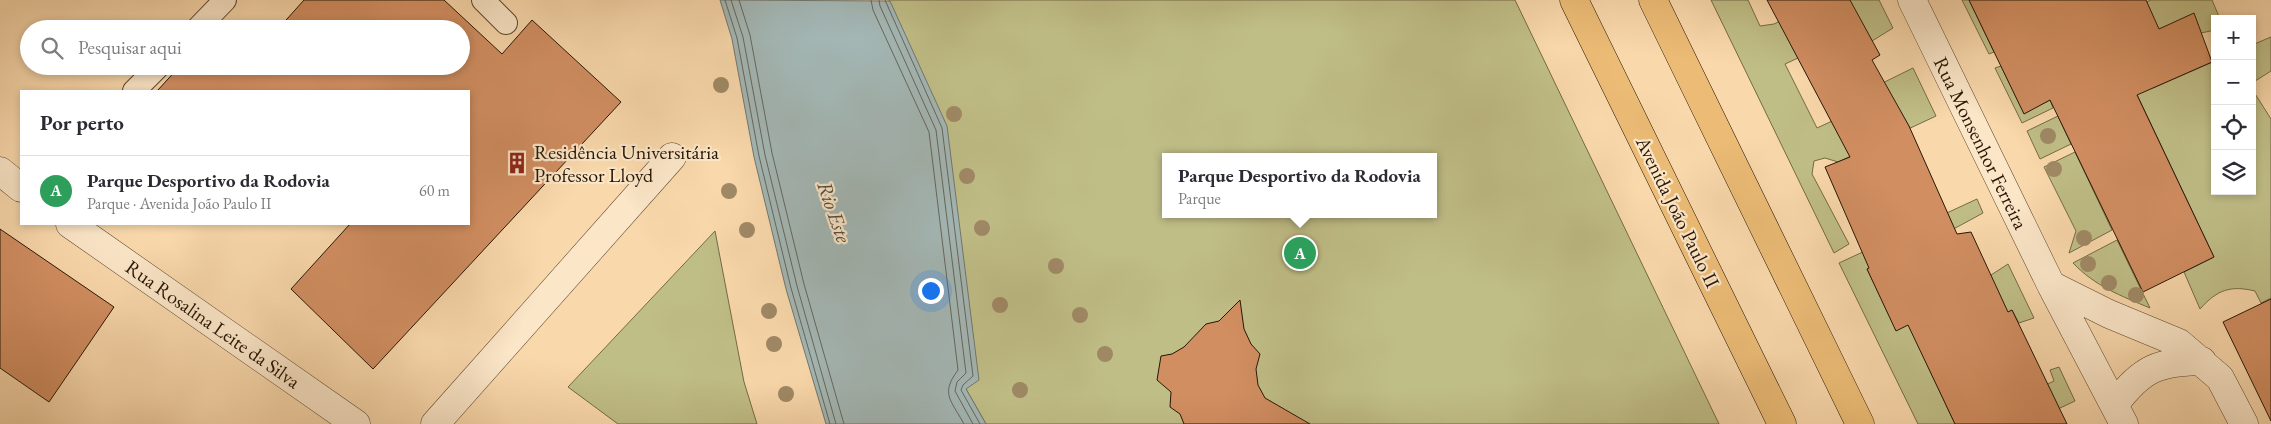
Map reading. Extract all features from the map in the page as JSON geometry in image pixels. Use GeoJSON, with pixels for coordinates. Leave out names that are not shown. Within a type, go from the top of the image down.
{"type":"FeatureCollection","features":[{"type":"Feature","properties":{"kind":"main road","name":"Avenida João Paulo II"},"geometry":{"type":"LineString","coordinates":[[1574,0],[1782,424]]}},
{"type":"Feature","properties":{"kind":"main road"},"geometry":{"type":"LineString","coordinates":[[1653,0],[1860,424]]}},
{"type":"Feature","properties":{"kind":"street","name":"Rua Monsenhor Ferreira"},"geometry":{"type":"LineString","coordinates":[[1912,0],[2051,285],[2120,414]]}},
{"type":"Feature","properties":{"kind":"street"},"geometry":{"type":"LineString","coordinates":[[434,424],[672,157]]}},
{"type":"Feature","properties":{"kind":"street"},"geometry":{"type":"LineString","coordinates":[[0,171],[20,187]]}},
{"type":"Feature","properties":{"kind":"street","name":"Rua Rosalina Leite da Silva"},"geometry":{"type":"LineString","coordinates":[[71,225],[356,424]]}},
{"type":"Feature","properties":{"kind":"street"},"geometry":{"type":"LineString","coordinates":[[2051,285],[2109,314],[2179,343],[2220,378],[2244,424]]}},
{"type":"Feature","properties":{"kind":"street","name":"Rua Monsenhor Ferreira"},"geometry":{"type":"LineString","coordinates":[[2120,414],[2128,387],[2150,369],[2173,362],[2202,361]]}},
{"type":"Feature","properties":{"kind":"lane"},"geometry":{"type":"LineString","coordinates":[[206,20],[225,0]]}},
{"type":"Feature","properties":{"kind":"lane"},"geometry":{"type":"LineString","coordinates":[[483,0],[506,22]]}},
{"type":"Feature","properties":{"kind":"lane"},"geometry":{"type":"LineString","coordinates":[[135,90],[150,75]]}},
{"type":"Feature","properties":{"kind":"shaded area"},"geometry":{"type":"Polygon","coordinates":[[[889,0],[1515,0],[1719,424],[986,424],[966,389],[889,0]]]}},
{"type":"Feature","properties":{"kind":"shaded area"},"geometry":{"type":"Polygon","coordinates":[[[1711,0],[1748,0],[1760,26],[1774,24],[1823,0],[1879,0],[1893,28],[1872,41],[1798,58],[1785,64],[1817,128],[1856,110],[1850,99],[1913,68],[1936,116],[1838,162],[1825,158],[1814,161],[1812,174],[1849,244],[1834,253],[1711,0]]]}},
{"type":"Feature","properties":{"kind":"shaded area"},"geometry":{"type":"Polygon","coordinates":[[[1962,0],[1969,0],[1994,52],[1989,54],[1962,0]]]}},
{"type":"Feature","properties":{"kind":"shaded area"},"geometry":{"type":"Polygon","coordinates":[[[2151,0],[2212,0],[2218,15],[2211,15],[2211,31],[2201,33],[2153,88],[2211,63],[2211,195],[2256,195],[2256,95],[2271,119],[2271,298],[2261,303],[2255,291],[2231,289],[2218,293],[2200,309],[2184,272],[2214,257],[2123,65],[2113,16],[2151,0]]]}},
{"type":"Feature","properties":{"kind":"shaded area"},"geometry":{"type":"Polygon","coordinates":[[[2271,37],[2271,71],[2256,80],[2256,60],[2256,43],[2271,37]]]}},
{"type":"Feature","properties":{"kind":"shaded area"},"geometry":{"type":"Polygon","coordinates":[[[2001,66],[2024,113],[2050,100],[2053,108],[2022,123],[1995,68],[2001,66]]]}},
{"type":"Feature","properties":{"kind":"shaded area"},"geometry":{"type":"Polygon","coordinates":[[[2058,116],[2071,144],[2040,159],[2027,131],[2058,116]]]}},
{"type":"Feature","properties":{"kind":"shaded area"},"geometry":{"type":"Polygon","coordinates":[[[2075,152],[2112,230],[2069,253],[2076,231],[2044,167],[2075,152]]]}},
{"type":"Feature","properties":{"kind":"shaded area"},"geometry":{"type":"Polygon","coordinates":[[[1977,199],[1983,213],[1937,238],[1867,269],[1896,330],[1964,301],[1991,275],[2008,264],[2034,318],[2019,323],[2012,310],[1956,337],[1926,362],[1955,424],[1918,424],[1839,263],[1977,199]]]}},
{"type":"Feature","properties":{"kind":"shaded area"},"geometry":{"type":"Polygon","coordinates":[[[715,231],[744,382],[757,424],[618,424],[568,387],[715,231]]]}},
{"type":"Feature","properties":{"kind":"shaded area"},"geometry":{"type":"Polygon","coordinates":[[[2117,240],[2150,308],[2099,284],[2073,263],[2117,240]]]}},
{"type":"Feature","properties":{"kind":"shaded area"},"geometry":{"type":"Polygon","coordinates":[[[2059,367],[2075,401],[2026,424],[2007,424],[2022,396],[2054,381],[2050,370],[2059,367]]]}},
{"type":"Feature","properties":{"kind":"water","name":"Rio Este"},"geometry":{"type":"Polygon","coordinates":[[[720,0],[890,1],[947,126],[979,380],[966,389],[986,424],[826,424],[786,289],[754,157],[732,39],[720,0]]]}},
{"type":"Feature","properties":{"kind":"building","name":"Residência Universitária Professor Lloyd"},"geometry":{"type":"Polygon","coordinates":[[[304,0],[444,0],[465,20],[286,20],[304,0]]]}},
{"type":"Feature","properties":{"kind":"building"},"geometry":{"type":"Polygon","coordinates":[[[1767,0],[1850,0],[1880,55],[1872,60],[1909,126],[1957,234],[1971,232],[2008,312],[2012,310],[2067,424],[1955,424],[1908,325],[1896,331],[1867,269],[1869,268],[1825,167],[1850,157],[1767,0]]]}},
{"type":"Feature","properties":{"kind":"building"},"geometry":{"type":"Polygon","coordinates":[[[1969,0],[2146,0],[2159,29],[2194,13],[2211,62],[2137,95],[2214,257],[2143,292],[2050,100],[2024,114],[1969,0]]]}},
{"type":"Feature","properties":{"kind":"building","name":"Residência Universitária Professor Lloyd"},"geometry":{"type":"Polygon","coordinates":[[[532,20],[621,102],[373,369],[291,289],[349,225],[470,225],[470,90],[158,90],[172,75],[470,75],[470,24],[502,54],[532,20]]]}},
{"type":"Feature","properties":{"kind":"building"},"geometry":{"type":"Polygon","coordinates":[[[0,229],[114,307],[49,402],[0,368],[0,229]]]}},
{"type":"Feature","properties":{"kind":"building"},"geometry":{"type":"Polygon","coordinates":[[[2271,299],[2271,421],[2223,322],[2271,299]]]}},
{"type":"Feature","properties":{"kind":"building"},"geometry":{"type":"Polygon","coordinates":[[[1240,300],[1244,329],[1251,344],[1260,354],[1256,369],[1258,385],[1265,398],[1310,424],[1184,424],[1180,414],[1170,407],[1171,392],[1157,380],[1161,356],[1172,354],[1184,347],[1206,324],[1219,321],[1240,300]]]}},
{"type":"Feature","properties":{"kind":"place","name":"Residência Universitária Professor Lloyd"},"geometry":{"type":"Point","coordinates":[517,163]}},
{"type":"Feature","properties":{"kind":"place","name":"Parque Desportivo da Rodovia"},"geometry":{"type":"Point","coordinates":[1300,253]}}]}
